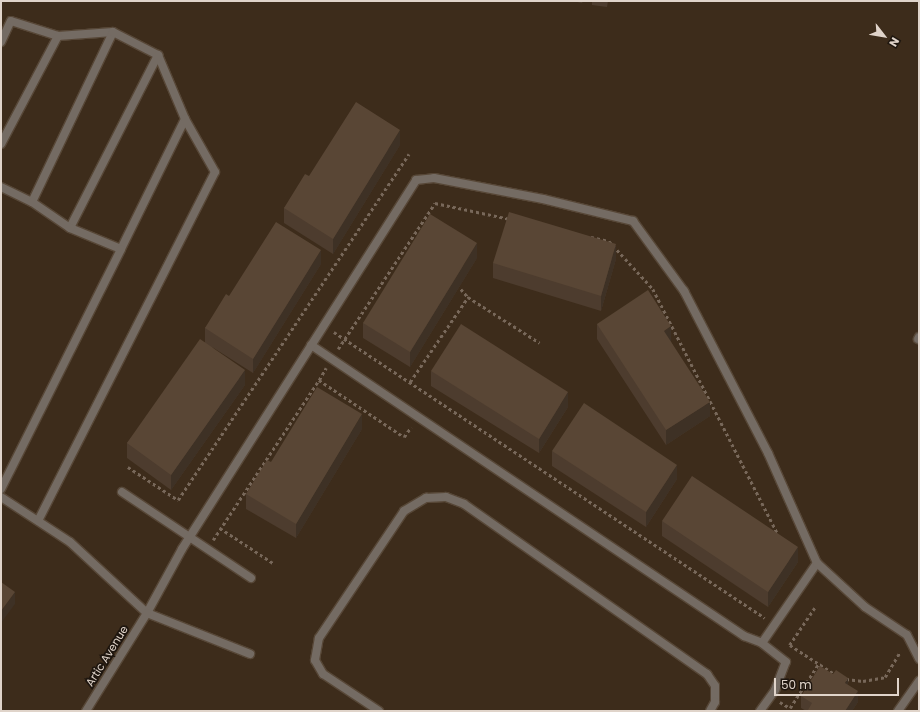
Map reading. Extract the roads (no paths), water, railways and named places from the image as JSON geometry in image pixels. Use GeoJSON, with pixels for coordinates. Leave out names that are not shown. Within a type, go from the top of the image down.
{"type":"FeatureCollection","features":[{"type":"Feature","properties":{"kind":"street"},"geometry":{"type":"LineString","coordinates":[[1,42],[11,22],[58,36],[113,32],[158,55],[185,119],[215,172],[38,521]]}},
{"type":"Feature","properties":{"kind":"street"},"geometry":{"type":"LineString","coordinates":[[32,202],[113,32]]}},
{"type":"Feature","properties":{"kind":"street"},"geometry":{"type":"LineString","coordinates":[[1,144],[58,36]]}},
{"type":"Feature","properties":{"kind":"street"},"geometry":{"type":"LineString","coordinates":[[70,228],[158,55]]}},
{"type":"Feature","properties":{"kind":"street"},"geometry":{"type":"LineString","coordinates":[[1,489],[185,119]]}},
{"type":"Feature","properties":{"kind":"street","name":"Artic Avenue"},"geometry":{"type":"LineString","coordinates":[[86,711],[147,613],[190,535],[416,180],[434,178],[543,199],[633,221],[684,291],[768,453],[817,563]]}},
{"type":"Feature","properties":{"kind":"street"},"geometry":{"type":"LineString","coordinates":[[1,187],[32,202],[70,228],[121,249]]}},
{"type":"Feature","properties":{"kind":"street"},"geometry":{"type":"LineString","coordinates":[[311,345],[744,636],[762,643],[786,662],[774,690],[760,711]]}},
{"type":"Feature","properties":{"kind":"street"},"geometry":{"type":"LineString","coordinates":[[122,492],[190,535],[251,578]]}},
{"type":"Feature","properties":{"kind":"street"},"geometry":{"type":"LineString","coordinates":[[1,497],[70,542],[147,613],[250,654]]}},
{"type":"Feature","properties":{"kind":"street"},"geometry":{"type":"LineString","coordinates":[[379,711],[323,674],[315,660],[319,638],[404,511],[426,498],[446,497],[464,504],[707,674],[715,686],[715,702],[710,711]]}},
{"type":"Feature","properties":{"kind":"street"},"geometry":{"type":"LineString","coordinates":[[762,643],[817,563],[865,607],[907,635],[919,659]]}},
{"type":"Feature","properties":{"kind":"street"},"geometry":{"type":"LineString","coordinates":[[898,711],[919,681]]}}]}
